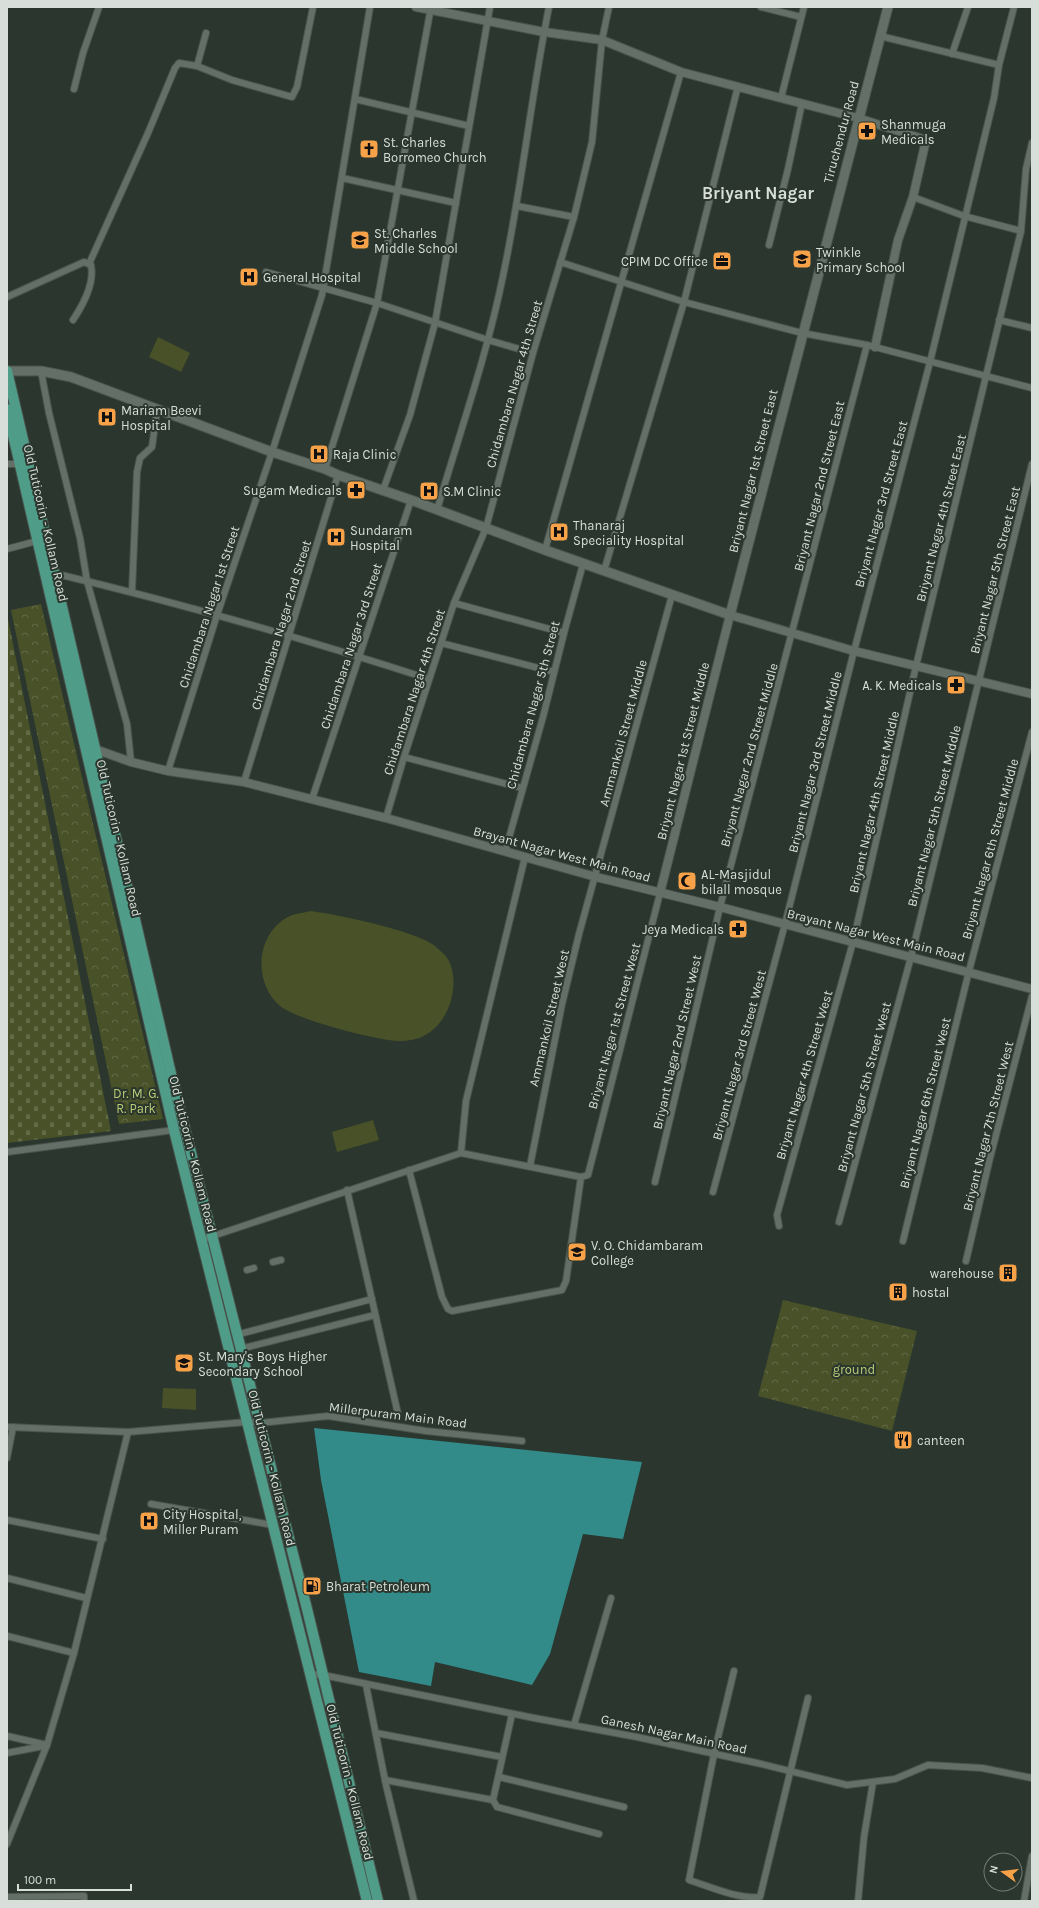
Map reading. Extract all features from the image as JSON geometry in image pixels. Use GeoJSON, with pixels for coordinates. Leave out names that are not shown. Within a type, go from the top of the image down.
{"type":"FeatureCollection","features":[{"type":"Feature","properties":{"kind":"main road","name":"Tiruchendur Road"},"geometry":{"type":"LineString","coordinates":[[802,333],[888,7]]}},
{"type":"Feature","properties":{"kind":"main road","name":"Briyant Nagar 1st Street East"},"geometry":{"type":"LineString","coordinates":[[730,615],[802,333]]}},
{"type":"Feature","properties":{"kind":"main road"},"geometry":{"type":"LineString","coordinates":[[378,1901],[323,1675],[260,1423],[236,1335],[90,748],[54,573],[7,371],[41,371],[71,377],[272,452],[325,469],[583,564],[730,615]]}},
{"type":"Feature","properties":{"kind":"main road","name":"Old Tuticorin - Kollam Road"},"geometry":{"type":"LineString","coordinates":[[7,409],[44,570],[90,748],[174,1130],[367,1901]]}},
{"type":"Feature","properties":{"kind":"street"},"geometry":{"type":"LineString","coordinates":[[74,89],[83,53],[99,7]]}},
{"type":"Feature","properties":{"kind":"street"},"geometry":{"type":"LineString","coordinates":[[89,264],[148,133],[175,68],[179,63],[197,66],[232,80],[292,97],[297,87],[313,7]]}},
{"type":"Feature","properties":{"kind":"street","name":"Chidambara Nagar 1st Street"},"geometry":{"type":"LineString","coordinates":[[168,771],[217,615],[272,452],[324,288],[370,7]]}},
{"type":"Feature","properties":{"kind":"street"},"geometry":{"type":"LineString","coordinates":[[416,7],[544,32],[602,40],[681,72],[858,118],[926,140],[913,197],[898,240],[871,346]]}},
{"type":"Feature","properties":{"kind":"street"},"geometry":{"type":"LineString","coordinates":[[383,490],[410,416],[435,323],[490,7]]}},
{"type":"Feature","properties":{"kind":"street"},"geometry":{"type":"LineString","coordinates":[[437,510],[488,340],[503,277],[517,206],[549,7]]}},
{"type":"Feature","properties":{"kind":"street","name":"Chidambara Nagar 4th Street"},"geometry":{"type":"LineString","coordinates":[[386,818],[404,757],[454,603],[486,528],[534,353],[574,217],[592,142],[602,40],[609,7]]}},
{"type":"Feature","properties":{"kind":"street"},"geometry":{"type":"LineString","coordinates":[[761,7],[801,17]]}},
{"type":"Feature","properties":{"kind":"street"},"geometry":{"type":"LineString","coordinates":[[781,98],[804,7]]}},
{"type":"Feature","properties":{"kind":"street"},"geometry":{"type":"LineString","coordinates":[[952,54],[968,7]]}},
{"type":"Feature","properties":{"kind":"street","name":"Briyant Nagar 3rd Street East"},"geometry":{"type":"LineString","coordinates":[[854,651],[930,362],[964,216],[994,98],[1014,7]]}},
{"type":"Feature","properties":{"kind":"street"},"geometry":{"type":"LineString","coordinates":[[325,469],[377,303],[431,9]]}},
{"type":"Feature","properties":{"kind":"street"},"geometry":{"type":"LineString","coordinates":[[197,66],[206,33]]}},
{"type":"Feature","properties":{"kind":"street"},"geometry":{"type":"LineString","coordinates":[[880,36],[1000,66]]}},
{"type":"Feature","properties":{"kind":"street"},"geometry":{"type":"LineString","coordinates":[[545,550],[681,72]]}},
{"type":"Feature","properties":{"kind":"street"},"geometry":{"type":"LineString","coordinates":[[604,571],[684,302],[738,86]]}},
{"type":"Feature","properties":{"kind":"street"},"geometry":{"type":"LineString","coordinates":[[354,99],[412,114],[469,126]]}},
{"type":"Feature","properties":{"kind":"street"},"geometry":{"type":"LineString","coordinates":[[769,245],[788,170],[802,103]]}},
{"type":"Feature","properties":{"kind":"street","name":"Briyant Nagar 4th Street East"},"geometry":{"type":"LineString","coordinates":[[916,666],[1021,231],[1026,169],[1032,143]]}},
{"type":"Feature","properties":{"kind":"street"},"geometry":{"type":"LineString","coordinates":[[342,178],[456,203]]}},
{"type":"Feature","properties":{"kind":"street"},"geometry":{"type":"LineString","coordinates":[[1025,185],[1032,186]]}},
{"type":"Feature","properties":{"kind":"street"},"geometry":{"type":"LineString","coordinates":[[913,197],[964,216],[1021,231]]}},
{"type":"Feature","properties":{"kind":"street"},"geometry":{"type":"LineString","coordinates":[[517,206],[574,217]]}},
{"type":"Feature","properties":{"kind":"street"},"geometry":{"type":"LineString","coordinates":[[7,297],[84,262],[91,265],[92,274],[84,303],[73,320]]}},
{"type":"Feature","properties":{"kind":"street"},"geometry":{"type":"LineString","coordinates":[[560,262],[684,302],[802,333],[871,346],[1032,388]]}},
{"type":"Feature","properties":{"kind":"street"},"geometry":{"type":"LineString","coordinates":[[266,272],[377,303],[488,340],[534,353]]}},
{"type":"Feature","properties":{"kind":"street"},"geometry":{"type":"LineString","coordinates":[[999,320],[1032,328]]}},
{"type":"Feature","properties":{"kind":"street","name":"Briyant Nagar 2nd Street East"},"geometry":{"type":"LineString","coordinates":[[792,633],[871,346]]}},
{"type":"Feature","properties":{"kind":"street"},"geometry":{"type":"LineString","coordinates":[[41,371],[49,413],[80,538],[87,581],[127,724],[131,762]]}},
{"type":"Feature","properties":{"kind":"street"},"geometry":{"type":"LineString","coordinates":[[132,592],[138,472],[140,458],[152,447],[157,410]]}},
{"type":"Feature","properties":{"kind":"street"},"geometry":{"type":"LineString","coordinates":[[7,464],[20,464]]}},
{"type":"Feature","properties":{"kind":"street","name":"Briyant Nagar 5th Street East"},"geometry":{"type":"LineString","coordinates":[[978,681],[1032,464]]}},
{"type":"Feature","properties":{"kind":"street","name":"Chidambara Nagar 2nd Street"},"geometry":{"type":"LineString","coordinates":[[244,782],[290,636],[338,475]]}},
{"type":"Feature","properties":{"kind":"street","name":"Chidambara Nagar 3rd Street"},"geometry":{"type":"LineString","coordinates":[[312,799],[358,656],[411,500]]}},
{"type":"Feature","properties":{"kind":"street"},"geometry":{"type":"LineString","coordinates":[[7,549],[37,541]]}},
{"type":"Feature","properties":{"kind":"street","name":"Chidambara Nagar 5th Street"},"geometry":{"type":"LineString","coordinates":[[505,852],[583,564]]}},
{"type":"Feature","properties":{"kind":"street"},"geometry":{"type":"LineString","coordinates":[[44,570],[217,615],[358,656],[429,679]]}},
{"type":"Feature","properties":{"kind":"street","name":"Ammankoil Street Middle"},"geometry":{"type":"LineString","coordinates":[[596,876],[672,595]]}},
{"type":"Feature","properties":{"kind":"street"},"geometry":{"type":"LineString","coordinates":[[454,603],[564,633]]}},
{"type":"Feature","properties":{"kind":"street"},"geometry":{"type":"LineString","coordinates":[[730,615],[854,651],[1032,694]]}},
{"type":"Feature","properties":{"kind":"street","name":"Briyant Nagar 1st Street Middle"},"geometry":{"type":"LineString","coordinates":[[660,892],[730,615]]}},
{"type":"Feature","properties":{"kind":"street","name":"Briyant Nagar 2nd Street Middle"},"geometry":{"type":"LineString","coordinates":[[720,907],[792,633]]}},
{"type":"Feature","properties":{"kind":"street"},"geometry":{"type":"LineString","coordinates":[[441,643],[554,672]]}},
{"type":"Feature","properties":{"kind":"street","name":"Briyant Nagar 3rd Street Middle"},"geometry":{"type":"LineString","coordinates":[[786,924],[854,651]]}},
{"type":"Feature","properties":{"kind":"street","name":"Briyant Nagar 4th Street Middle"},"geometry":{"type":"LineString","coordinates":[[853,942],[916,666]]}},
{"type":"Feature","properties":{"kind":"street","name":"Briyant Nagar 5th Street Middle"},"geometry":{"type":"LineString","coordinates":[[911,957],[978,681]]}},
{"type":"Feature","properties":{"kind":"street","name":"Briyant Nagar 6th Street Middle"},"geometry":{"type":"LineString","coordinates":[[969,971],[1032,732]]}},
{"type":"Feature","properties":{"kind":"street","name":"Brayant Nagar West Main Road"},"geometry":{"type":"LineString","coordinates":[[90,748],[131,762],[168,771],[244,782],[312,799],[386,818],[505,852],[969,971],[1032,989]]}},
{"type":"Feature","properties":{"kind":"street"},"geometry":{"type":"LineString","coordinates":[[404,757],[522,788]]}},
{"type":"Feature","properties":{"kind":"street"},"geometry":{"type":"LineString","coordinates":[[461,1153],[466,1101],[524,857]]}},
{"type":"Feature","properties":{"kind":"street","name":"Ammankoil Street West"},"geometry":{"type":"LineString","coordinates":[[530,1166],[562,1004],[579,934],[596,876]]}},
{"type":"Feature","properties":{"kind":"street","name":"Briyant Nagar 1st Street West"},"geometry":{"type":"LineString","coordinates":[[581,1177],[588,1175],[589,1165],[660,892]]}},
{"type":"Feature","properties":{"kind":"street","name":"Briyant Nagar 2nd Street West"},"geometry":{"type":"LineString","coordinates":[[655,1182],[720,907]]}},
{"type":"Feature","properties":{"kind":"street","name":"Briyant Nagar 3rd Street West"},"geometry":{"type":"LineString","coordinates":[[713,1192],[786,924]]}},
{"type":"Feature","properties":{"kind":"street","name":"Briyant Nagar 4th Street West"},"geometry":{"type":"LineString","coordinates":[[779,1226],[777,1215],[853,942]]}},
{"type":"Feature","properties":{"kind":"street","name":"Briyant Nagar 5th Street West"},"geometry":{"type":"LineString","coordinates":[[839,1222],[911,957]]}},
{"type":"Feature","properties":{"kind":"street","name":"Briyant Nagar 6th Street West"},"geometry":{"type":"LineString","coordinates":[[902,1241],[969,971]]}},
{"type":"Feature","properties":{"kind":"street","name":"Briyant Nagar 7th Street West"},"geometry":{"type":"LineString","coordinates":[[966,1261],[989,1162],[1032,996]]}},
{"type":"Feature","properties":{"kind":"street"},"geometry":{"type":"LineString","coordinates":[[7,1152],[174,1130]]}},
{"type":"Feature","properties":{"kind":"street"},"geometry":{"type":"LineString","coordinates":[[201,1240],[347,1190],[461,1153],[581,1177],[566,1281],[562,1290],[452,1311],[448,1308],[442,1298],[409,1170]]}},
{"type":"Feature","properties":{"kind":"street"},"geometry":{"type":"LineString","coordinates":[[347,1190],[398,1414]]}},
{"type":"Feature","properties":{"kind":"street"},"geometry":{"type":"LineString","coordinates":[[273,1262],[281,1260]]}},
{"type":"Feature","properties":{"kind":"street"},"geometry":{"type":"LineString","coordinates":[[246,1270],[254,1268]]}},
{"type":"Feature","properties":{"kind":"street"},"geometry":{"type":"LineString","coordinates":[[236,1335],[372,1299]]}},
{"type":"Feature","properties":{"kind":"street"},"geometry":{"type":"LineString","coordinates":[[240,1349],[375,1315]]}},
{"type":"Feature","properties":{"kind":"street","name":"Millerpuram Main Road"},"geometry":{"type":"LineString","coordinates":[[10,1427],[128,1432],[247,1422],[260,1423],[328,1416],[426,1431],[522,1441]]}},
{"type":"Feature","properties":{"kind":"street"},"geometry":{"type":"LineString","coordinates":[[7,1458],[10,1427]]}},
{"type":"Feature","properties":{"kind":"street"},"geometry":{"type":"LineString","coordinates":[[7,1844],[47,1745],[74,1653],[86,1598],[103,1539],[128,1432]]}},
{"type":"Feature","properties":{"kind":"street"},"geometry":{"type":"LineString","coordinates":[[151,1504],[273,1525]]}},
{"type":"Feature","properties":{"kind":"street"},"geometry":{"type":"LineString","coordinates":[[7,1520],[103,1539]]}},
{"type":"Feature","properties":{"kind":"street"},"geometry":{"type":"LineString","coordinates":[[7,1578],[86,1598]]}},
{"type":"Feature","properties":{"kind":"street"},"geometry":{"type":"LineString","coordinates":[[574,1726],[611,1598]]}},
{"type":"Feature","properties":{"kind":"street"},"geometry":{"type":"LineString","coordinates":[[7,1636],[74,1653]]}},
{"type":"Feature","properties":{"kind":"street"},"geometry":{"type":"LineString","coordinates":[[734,1672],[714,1754],[689,1880],[723,1891],[752,1898],[760,1897],[808,1698]]}},
{"type":"Feature","properties":{"kind":"street","name":"Ganesh Nagar Main Road"},"geometry":{"type":"LineString","coordinates":[[310,1674],[323,1675],[366,1685],[714,1754],[847,1785],[895,1779],[928,1765],[982,1768],[1032,1778]]}},
{"type":"Feature","properties":{"kind":"street"},"geometry":{"type":"LineString","coordinates":[[366,1685],[385,1780],[414,1901]]}},
{"type":"Feature","properties":{"kind":"street"},"geometry":{"type":"LineString","coordinates":[[512,1714],[493,1800],[497,1807],[599,1834]]}},
{"type":"Feature","properties":{"kind":"street"},"geometry":{"type":"LineString","coordinates":[[376,1733],[502,1757]]}},
{"type":"Feature","properties":{"kind":"street"},"geometry":{"type":"LineString","coordinates":[[7,1736],[47,1745]]}},
{"type":"Feature","properties":{"kind":"street"},"geometry":{"type":"LineString","coordinates":[[7,1752],[47,1745]]}},
{"type":"Feature","properties":{"kind":"street"},"geometry":{"type":"LineString","coordinates":[[499,1777],[624,1807]]}},
{"type":"Feature","properties":{"kind":"street"},"geometry":{"type":"LineString","coordinates":[[385,1780],[493,1800]]}},
{"type":"Feature","properties":{"kind":"street"},"geometry":{"type":"LineString","coordinates":[[858,1901],[864,1837],[873,1782]]}},
{"type":"Feature","properties":{"kind":"street"},"geometry":{"type":"LineString","coordinates":[[1024,1901],[1032,1856]]}},
{"type":"Feature","properties":{"kind":"street"},"geometry":{"type":"LineString","coordinates":[[7,1897],[29,1899],[84,1896],[84,1901]]}},
{"type":"Feature","properties":{"kind":"green space"},"geometry":{"type":"Polygon","coordinates":[[[158,337],[190,353],[181,372],[149,357],[158,337]]]}},
{"type":"Feature","properties":{"kind":"green space","name":"Dr. M. G. R. Park"},"geometry":{"type":"Polygon","coordinates":[[[41,604],[163,1119],[119,1124],[11,610],[41,604]]]}},
{"type":"Feature","properties":{"kind":"green space"},"geometry":{"type":"Polygon","coordinates":[[[7,614],[111,1131],[7,1143],[7,614]]]}},
{"type":"Feature","properties":{"kind":"green space"},"geometry":{"type":"Polygon","coordinates":[[[310,911],[356,919],[394,929],[426,940],[444,954],[452,968],[453,989],[447,1011],[435,1028],[424,1036],[413,1040],[387,1040],[319,1023],[280,1006],[271,996],[265,984],[262,971],[262,958],[265,945],[270,933],[279,923],[292,915],[310,911]]]}},
{"type":"Feature","properties":{"kind":"green space"},"geometry":{"type":"Polygon","coordinates":[[[373,1120],[379,1140],[337,1152],[332,1132],[373,1120]]]}},
{"type":"Feature","properties":{"kind":"green space","name":"ground"},"geometry":{"type":"Polygon","coordinates":[[[783,1300],[917,1331],[892,1431],[758,1396],[783,1300]]]}},
{"type":"Feature","properties":{"kind":"green space"},"geometry":{"type":"Polygon","coordinates":[[[163,1388],[196,1389],[196,1410],[162,1408],[163,1388]]]}},
{"type":"Feature","properties":{"kind":"water"},"geometry":{"type":"Polygon","coordinates":[[[314,1428],[642,1462],[623,1539],[583,1534],[550,1654],[532,1685],[435,1662],[431,1686],[359,1672],[321,1480],[314,1428]]]}},
{"type":"Feature","properties":{"kind":"place","name":"Shanmuga Medicals"},"geometry":{"type":"Point","coordinates":[867,131]}},
{"type":"Feature","properties":{"kind":"place","name":"St. Charles Borromeo Church"},"geometry":{"type":"Point","coordinates":[369,149]}},
{"type":"Feature","properties":{"kind":"place","name":"St. Charles Middle School"},"geometry":{"type":"Point","coordinates":[360,240]}},
{"type":"Feature","properties":{"kind":"place","name":"Twinkle Primary School"},"geometry":{"type":"Point","coordinates":[802,259]}},
{"type":"Feature","properties":{"kind":"place","name":"CPIM DC Office"},"geometry":{"type":"Point","coordinates":[722,261]}},
{"type":"Feature","properties":{"kind":"place","name":"General Hospital"},"geometry":{"type":"Point","coordinates":[249,277]}},
{"type":"Feature","properties":{"kind":"place","name":"Mariam Beevi Hospital"},"geometry":{"type":"Point","coordinates":[107,417]}},
{"type":"Feature","properties":{"kind":"place","name":"Raja Clinic"},"geometry":{"type":"Point","coordinates":[319,454]}},
{"type":"Feature","properties":{"kind":"place","name":"Sugam Medicals"},"geometry":{"type":"Point","coordinates":[356,490]}},
{"type":"Feature","properties":{"kind":"place","name":"S.M Clinic"},"geometry":{"type":"Point","coordinates":[429,491]}},
{"type":"Feature","properties":{"kind":"place","name":"Thanaraj Speciality Hospital"},"geometry":{"type":"Point","coordinates":[559,532]}},
{"type":"Feature","properties":{"kind":"place","name":"Sundaram Hospital"},"geometry":{"type":"Point","coordinates":[336,537]}},
{"type":"Feature","properties":{"kind":"place","name":"A. K. Medicals"},"geometry":{"type":"Point","coordinates":[956,685]}},
{"type":"Feature","properties":{"kind":"place","name":"AL-Masjidul bilall mosque"},"geometry":{"type":"Point","coordinates":[687,881]}},
{"type":"Feature","properties":{"kind":"place","name":"Jeya Medicals"},"geometry":{"type":"Point","coordinates":[738,929]}},
{"type":"Feature","properties":{"kind":"place","name":"V. O. Chidambaram College"},"geometry":{"type":"Point","coordinates":[577,1252]}},
{"type":"Feature","properties":{"kind":"place","name":"warehouse"},"geometry":{"type":"Point","coordinates":[1008,1273]}},
{"type":"Feature","properties":{"kind":"place","name":"hostal"},"geometry":{"type":"Point","coordinates":[898,1292]}},
{"type":"Feature","properties":{"kind":"place","name":"St. Mary's Boys Higher Secondary School"},"geometry":{"type":"Point","coordinates":[184,1363]}},
{"type":"Feature","properties":{"kind":"place","name":"canteen"},"geometry":{"type":"Point","coordinates":[903,1440]}},
{"type":"Feature","properties":{"kind":"place","name":"City Hospital, Miller Puram"},"geometry":{"type":"Point","coordinates":[149,1521]}},
{"type":"Feature","properties":{"kind":"place","name":"Bharat Petroleum"},"geometry":{"type":"Point","coordinates":[312,1586]}},
{"type":"Feature","properties":{"kind":"district","name":"Briyant Nagar"},"geometry":{"type":"Point","coordinates":[758,193]}}]}
